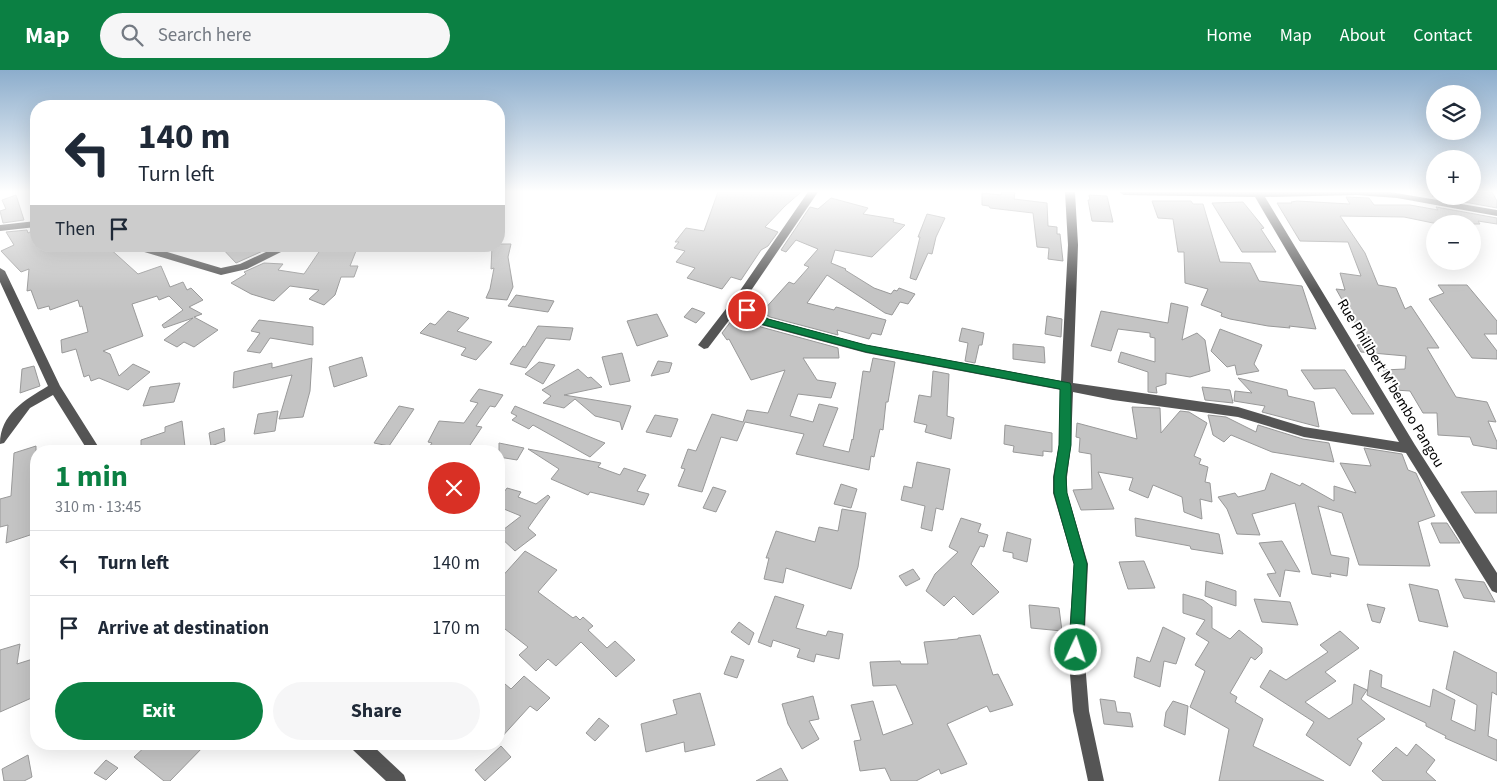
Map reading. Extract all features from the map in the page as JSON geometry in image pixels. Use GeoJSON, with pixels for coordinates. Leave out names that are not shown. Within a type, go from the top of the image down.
{"type":"FeatureCollection","features":[{"type":"Feature","properties":{"kind":"street"},"geometry":{"type":"LineString","coordinates":[[0,228],[25,225]]}},
{"type":"Feature","properties":{"kind":"street"},"geometry":{"type":"LineString","coordinates":[[704,345],[743,295],[790,225]]}},
{"type":"Feature","properties":{"kind":"street"},"geometry":{"type":"LineString","coordinates":[[1072,225],[1073,245],[1065,445],[1060,477],[1060,493],[1081,564],[1076,650],[1081,711],[1096,781]]}},
{"type":"Feature","properties":{"kind":"street","name":"Rue Philibert M'bembo Pangou"},"geometry":{"type":"LineString","coordinates":[[1276,225],[1410,449],[1497,586]]}},
{"type":"Feature","properties":{"kind":"street"},"geometry":{"type":"LineString","coordinates":[[155,252],[221,272],[243,267],[275,252]]}},
{"type":"Feature","properties":{"kind":"street"},"geometry":{"type":"LineString","coordinates":[[0,271],[56,388],[91,445]]}},
{"type":"Feature","properties":{"kind":"street"},"geometry":{"type":"LineString","coordinates":[[743,295],[747,310],[765,322],[866,348],[1113,395],[1238,412],[1304,432],[1410,449]]}},
{"type":"Feature","properties":{"kind":"street"},"geometry":{"type":"LineString","coordinates":[[2,434],[26,405],[56,388]]}},
{"type":"Feature","properties":{"kind":"street"},"geometry":{"type":"LineString","coordinates":[[365,750],[398,781]]}},
{"type":"Feature","properties":{"kind":"building"},"geometry":{"type":"Polygon","coordinates":[[[706,225],[767,225],[765,227],[778,232],[768,246],[761,250],[741,280],[731,277],[722,289],[687,278],[695,268],[676,262],[685,251],[674,248],[679,242],[675,242],[686,228],[704,231],[706,225]]]}},
{"type":"Feature","properties":{"kind":"building"},"geometry":{"type":"Polygon","coordinates":[[[798,225],[905,225],[872,257],[835,250],[831,263],[846,269],[874,288],[891,294],[899,288],[915,294],[908,304],[900,302],[892,315],[885,313],[827,275],[807,303],[834,310],[836,307],[886,320],[881,335],[872,333],[869,339],[837,330],[838,335],[770,317],[762,312],[789,282],[794,284],[809,267],[804,265],[818,249],[796,240],[786,252],[781,250],[798,225]]]}},
{"type":"Feature","properties":{"kind":"building"},"geometry":{"type":"Polygon","coordinates":[[[923,225],[942,225],[936,237],[932,254],[928,253],[916,280],[910,278],[920,237],[918,237],[923,225]]]}},
{"type":"Feature","properties":{"kind":"building"},"geometry":{"type":"Polygon","coordinates":[[[1034,225],[1057,227],[1057,234],[1060,234],[1063,261],[1048,259],[1049,248],[1037,247],[1034,225]]]}},
{"type":"Feature","properties":{"kind":"building"},"geometry":{"type":"Polygon","coordinates":[[[1174,225],[1209,225],[1220,262],[1250,263],[1259,281],[1302,286],[1316,329],[1268,326],[1230,319],[1221,316],[1222,313],[1201,305],[1208,289],[1185,283],[1184,252],[1178,252],[1174,225]]]}},
{"type":"Feature","properties":{"kind":"building"},"geometry":{"type":"Polygon","coordinates":[[[1226,225],[1262,225],[1264,228],[1261,229],[1276,252],[1242,252],[1226,225]]]}},
{"type":"Feature","properties":{"kind":"building"},"geometry":{"type":"Polygon","coordinates":[[[1290,225],[1346,225],[1365,253],[1378,285],[1396,288],[1405,309],[1411,306],[1439,348],[1427,348],[1456,397],[1487,402],[1496,422],[1488,421],[1497,442],[1497,449],[1473,445],[1470,437],[1438,435],[1437,413],[1423,413],[1410,391],[1395,390],[1383,370],[1405,369],[1406,356],[1361,352],[1357,345],[1367,344],[1336,289],[1345,290],[1340,273],[1361,276],[1348,242],[1300,241],[1290,225]]]}},
{"type":"Feature","properties":{"kind":"building"},"geometry":{"type":"Polygon","coordinates":[[[27,230],[28,233],[30,232],[30,252],[114,252],[138,274],[161,266],[170,287],[183,282],[187,290],[191,288],[203,300],[189,307],[202,314],[194,317],[218,330],[194,347],[184,342],[177,347],[164,340],[193,318],[164,328],[162,325],[183,310],[169,296],[159,300],[157,296],[132,304],[143,336],[103,351],[110,354],[119,376],[133,364],[150,372],[128,390],[99,378],[91,381],[89,375],[84,377],[76,349],[62,353],[61,340],[88,332],[82,306],[80,307],[78,300],[50,310],[49,306],[38,309],[31,290],[27,291],[29,269],[21,272],[1,251],[14,245],[6,232],[27,230]]]}},
{"type":"Feature","properties":{"kind":"building"},"geometry":{"type":"Polygon","coordinates":[[[505,244],[511,244],[508,257],[513,287],[507,300],[486,298],[490,289],[494,268],[491,269],[492,252],[505,252],[505,244]]]}},
{"type":"Feature","properties":{"kind":"building"},"geometry":{"type":"Polygon","coordinates":[[[226,252],[261,252],[236,263],[226,252]]]}},
{"type":"Feature","properties":{"kind":"building"},"geometry":{"type":"Polygon","coordinates":[[[319,252],[356,252],[350,266],[358,266],[354,277],[341,277],[335,295],[324,305],[309,299],[319,290],[290,286],[274,301],[251,294],[231,283],[246,274],[244,272],[264,263],[283,264],[278,270],[304,274],[319,252]]]}},
{"type":"Feature","properties":{"kind":"building"},"geometry":{"type":"Polygon","coordinates":[[[1438,285],[1467,285],[1497,321],[1497,334],[1484,334],[1497,351],[1497,359],[1472,358],[1429,299],[1444,293],[1438,285]]]}},
{"type":"Feature","properties":{"kind":"building"},"geometry":{"type":"Polygon","coordinates":[[[516,295],[554,301],[548,312],[508,306],[516,295]]]}},
{"type":"Feature","properties":{"kind":"building"},"geometry":{"type":"Polygon","coordinates":[[[1171,303],[1188,307],[1182,340],[1197,333],[1205,340],[1210,371],[1190,377],[1166,373],[1166,384],[1156,387],[1157,393],[1148,392],[1148,372],[1118,362],[1121,352],[1155,362],[1155,338],[1150,337],[1150,333],[1118,329],[1111,351],[1091,346],[1101,311],[1168,323],[1171,303]]]}},
{"type":"Feature","properties":{"kind":"building"},"geometry":{"type":"Polygon","coordinates":[[[692,308],[705,313],[696,323],[684,317],[692,308]]]}},
{"type":"Feature","properties":{"kind":"building"},"geometry":{"type":"Polygon","coordinates":[[[448,311],[469,318],[457,331],[492,342],[476,360],[461,355],[466,348],[420,333],[430,323],[435,325],[448,311]]]}},
{"type":"Feature","properties":{"kind":"building"},"geometry":{"type":"Polygon","coordinates":[[[657,314],[668,336],[637,346],[627,321],[657,314]]]}},
{"type":"Feature","properties":{"kind":"building"},"geometry":{"type":"Polygon","coordinates":[[[735,316],[749,327],[753,322],[761,327],[838,348],[839,358],[803,358],[817,380],[836,383],[831,398],[798,394],[790,416],[813,422],[819,404],[838,408],[823,446],[849,452],[853,440],[863,371],[870,372],[873,358],[895,362],[888,402],[886,402],[883,430],[880,429],[874,457],[871,456],[869,470],[796,454],[804,434],[745,422],[737,441],[721,437],[702,492],[678,486],[685,469],[681,468],[688,449],[696,451],[712,414],[743,422],[747,410],[768,413],[785,370],[751,380],[729,339],[727,340],[722,333],[735,316]]]}},
{"type":"Feature","properties":{"kind":"building"},"geometry":{"type":"Polygon","coordinates":[[[1047,316],[1062,319],[1061,337],[1045,334],[1047,316]]]}},
{"type":"Feature","properties":{"kind":"building"},"geometry":{"type":"Polygon","coordinates":[[[259,320],[313,327],[313,345],[270,338],[260,353],[247,351],[260,333],[251,331],[259,320]]]}},
{"type":"Feature","properties":{"kind":"building"},"geometry":{"type":"Polygon","coordinates":[[[538,326],[573,328],[570,340],[546,338],[526,368],[510,364],[523,346],[525,347],[538,326]]]}},
{"type":"Feature","properties":{"kind":"building"},"geometry":{"type":"Polygon","coordinates":[[[962,328],[984,333],[982,345],[979,345],[975,363],[965,361],[968,343],[959,341],[962,328]]]}},
{"type":"Feature","properties":{"kind":"building"},"geometry":{"type":"Polygon","coordinates":[[[1220,329],[1262,345],[1254,364],[1259,371],[1237,375],[1235,365],[1227,367],[1211,351],[1220,329]]]}},
{"type":"Feature","properties":{"kind":"building"},"geometry":{"type":"Polygon","coordinates":[[[1013,344],[1044,347],[1045,363],[1013,359],[1013,344]]]}},
{"type":"Feature","properties":{"kind":"building"},"geometry":{"type":"Polygon","coordinates":[[[622,353],[630,381],[610,385],[602,357],[622,353]]]}},
{"type":"Feature","properties":{"kind":"building"},"geometry":{"type":"Polygon","coordinates":[[[362,357],[367,376],[334,387],[329,367],[362,357]]]}},
{"type":"Feature","properties":{"kind":"building"},"geometry":{"type":"Polygon","coordinates":[[[312,358],[310,391],[303,417],[279,419],[292,375],[233,388],[234,372],[272,363],[272,368],[312,358]]]}},
{"type":"Feature","properties":{"kind":"building"},"geometry":{"type":"Polygon","coordinates":[[[658,361],[672,363],[669,372],[651,376],[658,361]]]}},
{"type":"Feature","properties":{"kind":"building"},"geometry":{"type":"Polygon","coordinates":[[[539,362],[555,365],[543,384],[525,374],[539,362]]]}},
{"type":"Feature","properties":{"kind":"building"},"geometry":{"type":"Polygon","coordinates":[[[34,366],[40,386],[20,393],[22,369],[34,366]]]}},
{"type":"Feature","properties":{"kind":"building"},"geometry":{"type":"Polygon","coordinates":[[[578,369],[602,387],[564,395],[631,406],[622,430],[620,422],[595,416],[575,399],[564,408],[543,403],[551,396],[542,390],[578,369]]]}},
{"type":"Feature","properties":{"kind":"building"},"geometry":{"type":"Polygon","coordinates":[[[1301,370],[1345,370],[1374,414],[1352,414],[1335,388],[1314,389],[1301,370]]]}},
{"type":"Feature","properties":{"kind":"building"},"geometry":{"type":"Polygon","coordinates":[[[933,371],[949,374],[947,416],[954,418],[951,439],[925,432],[927,425],[914,422],[919,395],[931,397],[933,371]]]}},
{"type":"Feature","properties":{"kind":"building"},"geometry":{"type":"Polygon","coordinates":[[[1238,378],[1287,390],[1288,396],[1314,402],[1319,427],[1262,412],[1265,406],[1234,401],[1235,391],[1252,393],[1238,378]]]}},
{"type":"Feature","properties":{"kind":"building"},"geometry":{"type":"Polygon","coordinates":[[[180,383],[174,402],[143,406],[150,387],[180,383]]]}},
{"type":"Feature","properties":{"kind":"building"},"geometry":{"type":"Polygon","coordinates":[[[1202,387],[1230,390],[1233,403],[1205,400],[1202,387]]]}},
{"type":"Feature","properties":{"kind":"building"},"geometry":{"type":"Polygon","coordinates":[[[479,389],[503,395],[495,407],[490,406],[476,426],[482,427],[470,445],[430,445],[432,443],[428,442],[439,421],[464,423],[478,403],[470,401],[479,389]]]}},
{"type":"Feature","properties":{"kind":"building"},"geometry":{"type":"Polygon","coordinates":[[[399,406],[414,409],[390,445],[374,443],[399,406]]]}},
{"type":"Feature","properties":{"kind":"building"},"geometry":{"type":"Polygon","coordinates":[[[515,406],[605,443],[590,457],[533,425],[529,429],[512,420],[517,416],[511,413],[515,406]]]}},
{"type":"Feature","properties":{"kind":"building"},"geometry":{"type":"Polygon","coordinates":[[[1132,407],[1160,408],[1161,433],[1180,411],[1189,412],[1207,423],[1194,456],[1201,459],[1199,464],[1208,467],[1205,482],[1210,483],[1212,502],[1200,499],[1202,519],[1184,512],[1182,497],[1153,485],[1148,498],[1129,490],[1133,478],[1098,472],[1114,509],[1081,510],[1073,490],[1092,489],[1091,454],[1079,452],[1080,438],[1076,437],[1077,423],[1137,439],[1132,407]]]}},
{"type":"Feature","properties":{"kind":"building"},"geometry":{"type":"Polygon","coordinates":[[[278,411],[275,431],[254,434],[258,414],[278,411]]]}},
{"type":"Feature","properties":{"kind":"building"},"geometry":{"type":"Polygon","coordinates":[[[655,415],[678,419],[671,437],[646,432],[655,415]]]}},
{"type":"Feature","properties":{"kind":"building"},"geometry":{"type":"Polygon","coordinates":[[[1208,415],[1226,417],[1256,432],[1258,425],[1303,439],[1329,443],[1334,462],[1272,452],[1231,435],[1224,442],[1213,435],[1208,415]]]}},
{"type":"Feature","properties":{"kind":"building"},"geometry":{"type":"Polygon","coordinates":[[[182,421],[185,445],[141,445],[141,440],[165,432],[165,427],[182,421]]]}},
{"type":"Feature","properties":{"kind":"building"},"geometry":{"type":"Polygon","coordinates":[[[1005,425],[1052,433],[1052,452],[1043,451],[1043,456],[1013,452],[1014,446],[1004,444],[1005,425]]]}},
{"type":"Feature","properties":{"kind":"building"},"geometry":{"type":"Polygon","coordinates":[[[224,428],[225,441],[211,445],[209,433],[224,428]]]}},
{"type":"Feature","properties":{"kind":"building"},"geometry":{"type":"Polygon","coordinates":[[[499,443],[524,448],[517,460],[505,458],[505,445],[499,445],[499,443]]]}},
{"type":"Feature","properties":{"kind":"building"},"geometry":{"type":"Polygon","coordinates":[[[30,448],[30,535],[6,543],[8,525],[0,527],[0,499],[11,496],[14,453],[30,448]]]}},
{"type":"Feature","properties":{"kind":"building"},"geometry":{"type":"Polygon","coordinates":[[[1364,448],[1402,454],[1408,470],[1416,473],[1435,516],[1418,522],[1430,566],[1359,565],[1342,513],[1318,506],[1331,555],[1349,558],[1347,576],[1330,573],[1331,577],[1312,574],[1295,503],[1252,514],[1260,535],[1237,534],[1227,509],[1218,497],[1235,493],[1238,497],[1265,490],[1271,473],[1300,486],[1302,483],[1334,501],[1334,486],[1356,493],[1340,463],[1371,466],[1364,448]]]}},
{"type":"Feature","properties":{"kind":"building"},"geometry":{"type":"Polygon","coordinates":[[[528,449],[601,463],[598,467],[620,475],[624,468],[646,475],[637,491],[649,494],[644,505],[590,492],[588,495],[551,479],[559,469],[528,449]]]}},
{"type":"Feature","properties":{"kind":"building"},"geometry":{"type":"Polygon","coordinates":[[[917,462],[950,469],[943,510],[936,508],[932,531],[921,528],[925,506],[901,500],[904,486],[912,488],[917,462]]]}},
{"type":"Feature","properties":{"kind":"building"},"geometry":{"type":"Polygon","coordinates":[[[841,484],[857,489],[851,508],[834,504],[841,484]]]}},
{"type":"Feature","properties":{"kind":"building"},"geometry":{"type":"Polygon","coordinates":[[[713,487],[726,491],[716,512],[703,508],[713,487]]]}},
{"type":"Feature","properties":{"kind":"building"},"geometry":{"type":"Polygon","coordinates":[[[507,488],[521,492],[518,497],[536,504],[548,495],[550,497],[528,528],[536,535],[515,551],[505,542],[505,528],[521,516],[505,509],[505,491],[507,488]]]}},
{"type":"Feature","properties":{"kind":"building"},"geometry":{"type":"Polygon","coordinates":[[[1497,491],[1497,513],[1475,513],[1461,492],[1497,491]]]}},
{"type":"Feature","properties":{"kind":"building"},"geometry":{"type":"Polygon","coordinates":[[[842,509],[866,513],[858,567],[851,589],[786,568],[783,583],[764,579],[769,558],[766,558],[776,531],[815,542],[819,527],[838,531],[842,509]]]}},
{"type":"Feature","properties":{"kind":"building"},"geometry":{"type":"Polygon","coordinates":[[[961,518],[981,524],[978,532],[988,535],[984,547],[980,546],[971,564],[999,592],[973,615],[954,596],[944,606],[926,591],[935,574],[958,552],[949,547],[961,518]]]}},
{"type":"Feature","properties":{"kind":"building"},"geometry":{"type":"Polygon","coordinates":[[[1135,518],[1219,534],[1223,554],[1191,549],[1190,546],[1136,536],[1135,518]]]}},
{"type":"Feature","properties":{"kind":"building"},"geometry":{"type":"Polygon","coordinates":[[[1431,523],[1447,523],[1460,543],[1440,543],[1431,523]]]}},
{"type":"Feature","properties":{"kind":"building"},"geometry":{"type":"Polygon","coordinates":[[[1007,532],[1031,539],[1027,562],[1013,558],[1013,553],[1003,551],[1007,532]]]}},
{"type":"Feature","properties":{"kind":"building"},"geometry":{"type":"Polygon","coordinates":[[[1282,541],[1300,572],[1285,570],[1280,597],[1267,574],[1276,573],[1259,543],[1282,541]]]}},
{"type":"Feature","properties":{"kind":"building"},"geometry":{"type":"Polygon","coordinates":[[[525,551],[557,570],[538,592],[573,618],[576,616],[580,620],[583,617],[593,626],[588,630],[607,648],[615,641],[635,660],[616,677],[581,642],[556,666],[548,659],[536,671],[519,655],[528,647],[505,629],[505,573],[525,551]]]}},
{"type":"Feature","properties":{"kind":"building"},"geometry":{"type":"Polygon","coordinates":[[[1144,561],[1155,588],[1128,589],[1119,562],[1144,561]]]}},
{"type":"Feature","properties":{"kind":"building"},"geometry":{"type":"Polygon","coordinates":[[[913,569],[920,579],[906,586],[899,576],[913,569]]]}},
{"type":"Feature","properties":{"kind":"building"},"geometry":{"type":"Polygon","coordinates":[[[1455,579],[1484,582],[1495,602],[1464,598],[1455,579]]]}},
{"type":"Feature","properties":{"kind":"building"},"geometry":{"type":"Polygon","coordinates":[[[1206,581],[1236,591],[1236,606],[1205,596],[1206,581]]]}},
{"type":"Feature","properties":{"kind":"building"},"geometry":{"type":"Polygon","coordinates":[[[1409,584],[1438,590],[1448,627],[1419,621],[1409,584]]]}},
{"type":"Feature","properties":{"kind":"building"},"geometry":{"type":"Polygon","coordinates":[[[1183,594],[1203,600],[1212,607],[1212,628],[1230,639],[1239,630],[1262,648],[1262,653],[1255,660],[1251,657],[1230,693],[1237,697],[1235,702],[1263,719],[1253,746],[1324,781],[1219,781],[1229,729],[1190,707],[1205,671],[1195,665],[1209,642],[1196,634],[1205,620],[1183,613],[1183,594]]]}},
{"type":"Feature","properties":{"kind":"building"},"geometry":{"type":"Polygon","coordinates":[[[775,596],[804,605],[796,628],[826,636],[828,631],[843,634],[839,659],[816,654],[814,662],[797,657],[800,649],[773,640],[771,647],[758,642],[775,596]]]}},
{"type":"Feature","properties":{"kind":"building"},"geometry":{"type":"Polygon","coordinates":[[[1254,599],[1290,602],[1298,625],[1262,622],[1254,599]]]}},
{"type":"Feature","properties":{"kind":"building"},"geometry":{"type":"Polygon","coordinates":[[[1367,604],[1385,608],[1380,623],[1372,621],[1367,604]]]}},
{"type":"Feature","properties":{"kind":"building"},"geometry":{"type":"Polygon","coordinates":[[[1029,605],[1059,608],[1062,631],[1031,628],[1029,605]]]}},
{"type":"Feature","properties":{"kind":"building"},"geometry":{"type":"Polygon","coordinates":[[[739,622],[754,633],[749,645],[731,632],[739,622]]]}},
{"type":"Feature","properties":{"kind":"building"},"geometry":{"type":"Polygon","coordinates":[[[1163,627],[1185,638],[1176,664],[1164,661],[1160,687],[1134,677],[1137,657],[1150,662],[1163,627]]]}},
{"type":"Feature","properties":{"kind":"building"},"geometry":{"type":"Polygon","coordinates":[[[1340,631],[1359,648],[1325,672],[1336,681],[1305,702],[1329,719],[1352,704],[1354,684],[1367,690],[1361,699],[1385,719],[1357,739],[1362,743],[1350,766],[1306,735],[1314,722],[1260,687],[1270,670],[1286,680],[1328,652],[1320,645],[1340,631]]]}},
{"type":"Feature","properties":{"kind":"building"},"geometry":{"type":"Polygon","coordinates":[[[980,635],[993,675],[998,674],[1013,705],[990,712],[987,706],[947,724],[967,764],[941,774],[939,769],[916,781],[891,781],[885,768],[860,771],[854,741],[861,740],[851,705],[873,701],[883,735],[913,724],[896,685],[873,686],[870,662],[900,661],[901,664],[928,664],[924,642],[980,635]]]}},
{"type":"Feature","properties":{"kind":"building"},"geometry":{"type":"Polygon","coordinates":[[[20,644],[17,664],[30,660],[30,699],[0,712],[0,650],[20,644]]]}},
{"type":"Feature","properties":{"kind":"building"},"geometry":{"type":"Polygon","coordinates":[[[1454,651],[1497,673],[1497,695],[1492,692],[1488,736],[1497,740],[1497,761],[1445,738],[1446,736],[1426,726],[1426,723],[1367,695],[1370,670],[1382,675],[1381,687],[1430,707],[1433,689],[1455,700],[1451,720],[1475,731],[1477,705],[1446,689],[1454,651]]]}},
{"type":"Feature","properties":{"kind":"building"},"geometry":{"type":"Polygon","coordinates":[[[731,656],[744,660],[737,678],[724,674],[731,656]]]}},
{"type":"Feature","properties":{"kind":"building"},"geometry":{"type":"Polygon","coordinates":[[[524,676],[550,698],[537,711],[530,706],[505,733],[505,684],[511,689],[524,676]]]}},
{"type":"Feature","properties":{"kind":"building"},"geometry":{"type":"Polygon","coordinates":[[[700,693],[715,745],[685,752],[684,742],[646,752],[641,724],[677,714],[673,700],[700,693]]]}},
{"type":"Feature","properties":{"kind":"building"},"geometry":{"type":"Polygon","coordinates":[[[813,696],[819,719],[809,721],[819,739],[802,749],[788,724],[782,704],[813,696]]]}},
{"type":"Feature","properties":{"kind":"building"},"geometry":{"type":"Polygon","coordinates":[[[1100,699],[1115,701],[1117,712],[1130,713],[1133,727],[1104,724],[1100,699]]]}},
{"type":"Feature","properties":{"kind":"building"},"geometry":{"type":"Polygon","coordinates":[[[1173,701],[1188,706],[1185,735],[1164,726],[1166,712],[1173,701]]]}},
{"type":"Feature","properties":{"kind":"building"},"geometry":{"type":"Polygon","coordinates":[[[599,718],[609,726],[595,741],[586,733],[599,718]]]}},
{"type":"Feature","properties":{"kind":"building"},"geometry":{"type":"Polygon","coordinates":[[[1416,744],[1435,760],[1426,772],[1436,781],[1383,781],[1372,771],[1396,747],[1407,756],[1416,744]]]}},
{"type":"Feature","properties":{"kind":"building"},"geometry":{"type":"Polygon","coordinates":[[[142,750],[200,750],[170,781],[164,781],[134,757],[142,750]]]}},
{"type":"Feature","properties":{"kind":"building"},"geometry":{"type":"Polygon","coordinates":[[[497,750],[505,750],[511,757],[485,781],[475,770],[497,750]]]}},
{"type":"Feature","properties":{"kind":"building"},"geometry":{"type":"Polygon","coordinates":[[[28,755],[32,777],[24,781],[4,781],[2,769],[28,755]]]}},
{"type":"Feature","properties":{"kind":"building"},"geometry":{"type":"Polygon","coordinates":[[[106,760],[118,768],[106,780],[94,773],[106,760]]]}},
{"type":"Feature","properties":{"kind":"building"},"geometry":{"type":"Polygon","coordinates":[[[781,768],[788,781],[756,781],[781,768]]]}},
{"type":"Feature","properties":{"kind":"route"},"geometry":{"type":"LineString","coordinates":[[747,310],[765,322],[866,348],[1066,386],[1065,445],[1060,477],[1060,493],[1081,564],[1076,650]]}}]}
